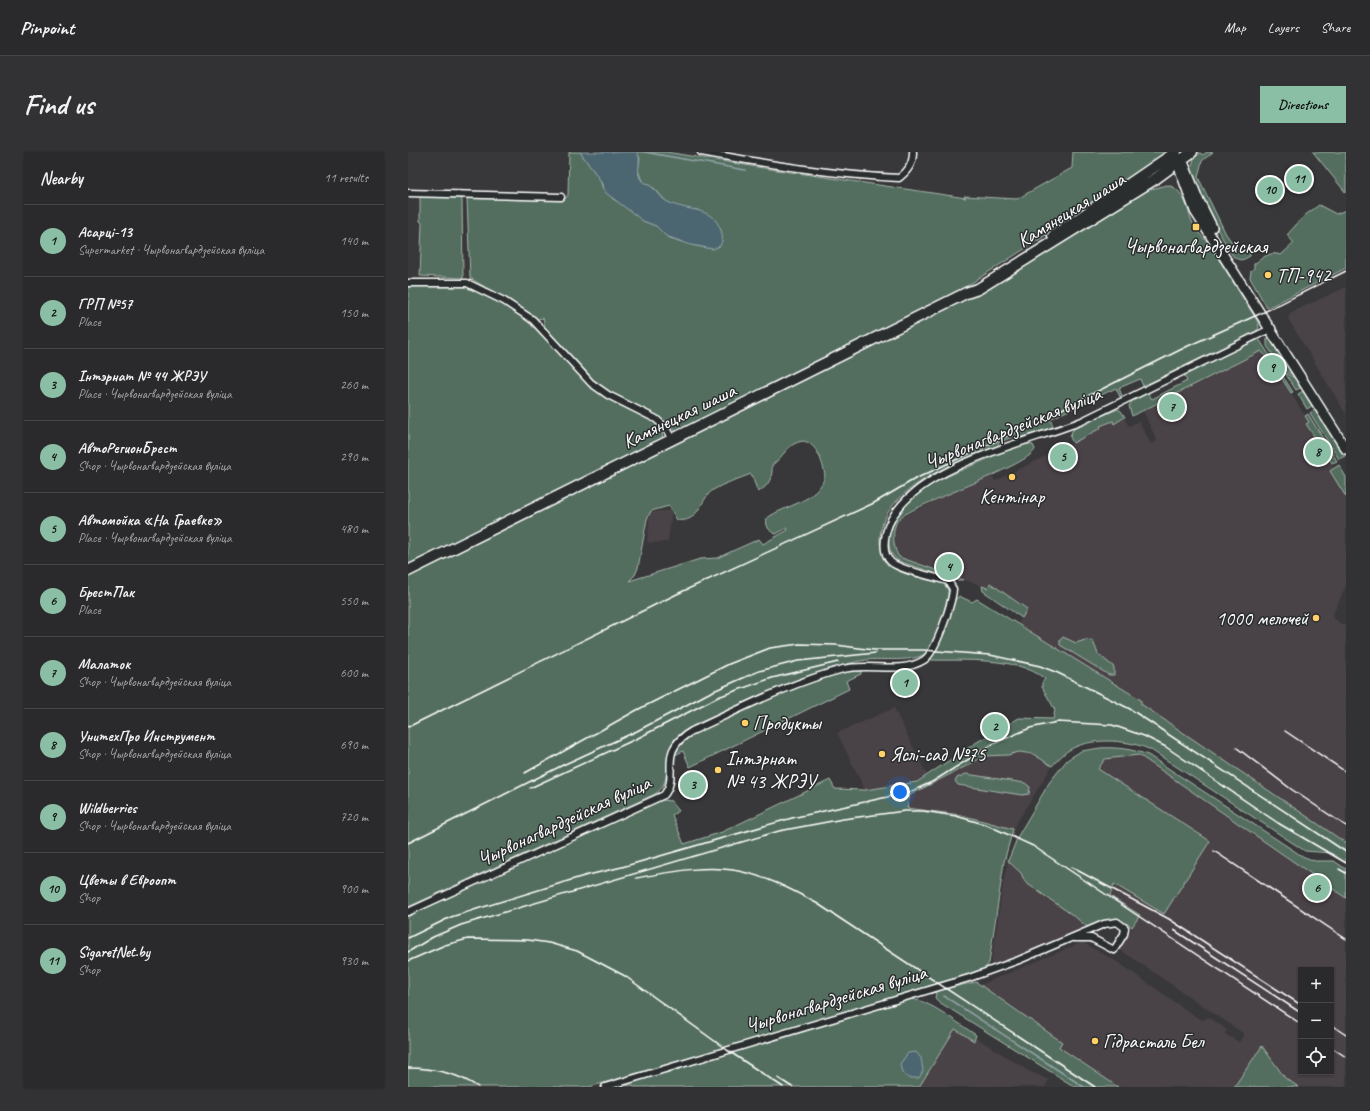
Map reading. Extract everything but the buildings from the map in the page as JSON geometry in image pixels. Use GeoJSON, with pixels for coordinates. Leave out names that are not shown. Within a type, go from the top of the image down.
{"type":"FeatureCollection","features":[{"type":"Feature","properties":{"kind":"main road","name":"Камянецкая шаша"},"geometry":{"type":"LineString","coordinates":[[408,571],[966,293],[976,284],[1029,252],[1177,155],[1192,152]]}},
{"type":"Feature","properties":{"kind":"main road"},"geometry":{"type":"LineString","coordinates":[[1177,155],[1205,214],[1271,328],[1346,449]]}},
{"type":"Feature","properties":{"kind":"main road"},"geometry":{"type":"LineString","coordinates":[[1271,328],[1346,442]]}},
{"type":"Feature","properties":{"kind":"street"},"geometry":{"type":"LineString","coordinates":[[701,152],[769,164],[874,177],[899,178],[909,171],[913,155]]}},
{"type":"Feature","properties":{"kind":"street"},"geometry":{"type":"LineString","coordinates":[[408,193],[561,197]]}},
{"type":"Feature","properties":{"kind":"street"},"geometry":{"type":"LineString","coordinates":[[408,282],[467,283],[504,301],[536,322],[591,383],[608,395],[656,419],[665,427],[672,439]]}},
{"type":"Feature","properties":{"kind":"street","name":"Чырвонагвардзейская вуліца"},"geometry":{"type":"LineString","coordinates":[[408,912],[664,795],[668,788],[673,748],[679,740],[692,731],[797,683],[853,667],[911,666],[924,660],[930,654],[939,637],[953,588],[948,581],[896,565],[888,558],[884,541],[887,528],[895,512],[909,496],[923,485],[941,475],[1008,445],[1063,429],[1082,421],[1271,328]]}},
{"type":"Feature","properties":{"kind":"street","name":"Чырвонагвардзейская вуліца"},"geometry":{"type":"LineString","coordinates":[[605,1087],[969,978],[1074,938],[1109,922],[1117,922],[1124,928],[1124,934],[1114,950],[1091,938],[1074,938]]}},
{"type":"Feature","properties":{"kind":"shaded area"},"geometry":{"type":"Polygon","coordinates":[[[1346,287],[1346,414],[1288,319],[1290,313],[1346,287]]]}},
{"type":"Feature","properties":{"kind":"shaded area"},"geometry":{"type":"Polygon","coordinates":[[[1261,351],[1271,362],[1309,422],[1306,425],[1324,454],[1328,456],[1334,468],[1337,466],[1346,481],[1346,586],[1332,617],[1344,626],[1346,620],[1346,843],[1141,704],[1141,700],[1018,624],[1026,609],[990,584],[988,588],[899,557],[895,552],[894,531],[900,518],[991,474],[995,481],[1086,436],[1101,428],[1100,426],[1104,424],[1105,425],[1113,421],[1114,424],[1124,418],[1129,426],[1139,421],[1151,444],[1157,441],[1143,411],[1261,351]]]}},
{"type":"Feature","properties":{"kind":"shaded area"},"geometry":{"type":"Polygon","coordinates":[[[672,510],[668,542],[647,543],[650,512],[672,510]]]}},
{"type":"Feature","properties":{"kind":"shaded area","name":"Яслі-сад №75"},"geometry":{"type":"Polygon","coordinates":[[[894,708],[927,775],[917,782],[865,790],[837,733],[894,708]]]}},
{"type":"Feature","properties":{"kind":"shaded area"},"geometry":{"type":"Polygon","coordinates":[[[1019,752],[1033,754],[1052,766],[1013,829],[961,815],[907,808],[910,796],[983,756],[1008,755],[1019,752]]]}},
{"type":"Feature","properties":{"kind":"shaded area"},"geometry":{"type":"Polygon","coordinates":[[[1139,755],[1346,898],[1346,1087],[1299,1087],[1285,1078],[1262,1046],[1234,1087],[1118,1087],[1059,1046],[1061,1042],[980,985],[1082,942],[1119,963],[1195,1016],[1202,1020],[1209,1017],[1227,1030],[1225,1034],[1239,1042],[1244,1034],[1119,949],[1140,915],[1110,896],[1114,884],[1098,769],[1104,759],[1139,755]]]}},
{"type":"Feature","properties":{"kind":"shaded area"},"geometry":{"type":"Polygon","coordinates":[[[1008,861],[1091,930],[990,971],[1004,878],[1008,861]]]}},
{"type":"Feature","properties":{"kind":"shaded area"},"geometry":{"type":"Polygon","coordinates":[[[955,1028],[974,1040],[975,1038],[983,1042],[1029,1071],[1049,1080],[1045,1087],[919,1087],[955,1028]]]}},
{"type":"Feature","properties":{"kind":"green space"},"geometry":{"type":"Polygon","coordinates":[[[569,152],[580,152],[600,180],[603,189],[613,199],[628,208],[643,221],[656,226],[670,238],[691,245],[713,249],[722,241],[721,230],[698,210],[684,209],[667,202],[655,189],[642,181],[638,170],[640,159],[637,152],[666,152],[966,198],[964,196],[1017,199],[1072,168],[1073,152],[1164,152],[1163,155],[1118,187],[1112,188],[1111,186],[1100,193],[1101,196],[1093,205],[956,293],[677,431],[670,428],[654,414],[612,393],[595,381],[545,327],[543,318],[538,319],[470,278],[467,198],[564,200],[568,195],[569,152]]]}},
{"type":"Feature","properties":{"kind":"green space"},"geometry":{"type":"Polygon","coordinates":[[[1207,152],[1213,152],[1202,161],[1198,177],[1226,234],[1236,248],[1247,246],[1250,249],[1250,256],[1240,260],[1233,256],[1208,214],[1191,170],[1194,158],[1200,153],[1203,155],[1207,152]]]}},
{"type":"Feature","properties":{"kind":"green space"},"geometry":{"type":"Polygon","coordinates":[[[1313,152],[1346,152],[1346,193],[1313,152]]]}},
{"type":"Feature","properties":{"kind":"green space"},"geometry":{"type":"Polygon","coordinates":[[[1167,185],[1176,189],[1180,193],[1185,201],[1191,220],[1195,227],[1202,237],[1208,242],[1258,322],[1259,328],[1256,331],[1143,386],[1140,379],[1119,388],[1122,396],[1120,397],[1116,388],[1050,419],[1054,428],[1018,438],[1017,435],[998,443],[999,445],[943,469],[906,492],[892,506],[883,523],[880,542],[883,556],[891,567],[910,575],[944,584],[948,590],[948,597],[936,635],[930,649],[926,653],[914,658],[898,660],[863,660],[822,671],[779,686],[697,724],[681,733],[674,740],[668,756],[665,781],[655,794],[408,907],[408,576],[974,295],[1148,190],[1167,185]],[[803,441],[798,442],[789,447],[772,465],[770,481],[758,492],[751,474],[713,490],[705,499],[695,515],[690,518],[677,520],[669,506],[651,511],[647,519],[638,568],[635,575],[629,581],[700,559],[717,558],[759,539],[763,544],[788,530],[787,528],[776,534],[774,533],[767,526],[767,518],[800,502],[816,492],[825,476],[823,465],[816,450],[808,443],[803,441]]]}},
{"type":"Feature","properties":{"kind":"green space"},"geometry":{"type":"Polygon","coordinates":[[[420,196],[458,197],[462,199],[463,278],[420,276],[422,223],[420,221],[420,196]]]}},
{"type":"Feature","properties":{"kind":"green space"},"geometry":{"type":"Polygon","coordinates":[[[1319,205],[1336,214],[1346,210],[1346,268],[1267,308],[1250,278],[1254,264],[1270,254],[1281,255],[1294,243],[1287,235],[1304,216],[1319,205]]]}},
{"type":"Feature","properties":{"kind":"green space"},"geometry":{"type":"Polygon","coordinates":[[[444,285],[466,287],[478,290],[503,303],[536,329],[581,377],[599,393],[651,420],[663,432],[662,438],[408,567],[408,286],[444,285]]]}},
{"type":"Feature","properties":{"kind":"green space"},"geometry":{"type":"Polygon","coordinates":[[[1259,339],[1293,392],[1291,393],[1271,362],[1261,351],[1132,416],[1129,406],[1132,401],[1148,393],[1152,399],[1187,381],[1184,375],[1259,339]]]}},
{"type":"Feature","properties":{"kind":"green space"},"geometry":{"type":"Polygon","coordinates":[[[1267,339],[1272,341],[1295,376],[1283,370],[1267,346],[1267,339]]]}},
{"type":"Feature","properties":{"kind":"green space"},"geometry":{"type":"Polygon","coordinates":[[[1285,373],[1297,379],[1302,387],[1296,390],[1285,373]]]}},
{"type":"Feature","properties":{"kind":"green space"},"geometry":{"type":"Polygon","coordinates":[[[1305,390],[1313,405],[1307,409],[1298,394],[1305,390]]]}},
{"type":"Feature","properties":{"kind":"green space"},"geometry":{"type":"Polygon","coordinates":[[[1118,409],[1125,417],[1114,424],[1113,421],[1100,426],[1101,428],[1073,443],[1070,437],[1072,431],[1076,427],[1118,409]]]}},
{"type":"Feature","properties":{"kind":"green space"},"geometry":{"type":"Polygon","coordinates":[[[1316,409],[1345,456],[1339,459],[1310,413],[1316,409]]]}},
{"type":"Feature","properties":{"kind":"green space"},"geometry":{"type":"Polygon","coordinates":[[[1308,414],[1337,461],[1332,463],[1306,424],[1309,422],[1305,416],[1308,414]]]}},
{"type":"Feature","properties":{"kind":"green space"},"geometry":{"type":"Polygon","coordinates":[[[1029,444],[1033,445],[1035,449],[1029,456],[1016,464],[912,510],[901,517],[895,525],[894,542],[899,557],[964,580],[957,580],[901,562],[893,556],[889,543],[892,524],[899,511],[922,490],[950,475],[1009,449],[1029,444]]]}},
{"type":"Feature","properties":{"kind":"green space"},"geometry":{"type":"Polygon","coordinates":[[[1339,465],[1346,477],[1346,497],[1330,471],[1339,465]]]}},
{"type":"Feature","properties":{"kind":"green space"},"geometry":{"type":"Polygon","coordinates":[[[990,583],[1027,609],[1022,618],[983,591],[982,586],[988,588],[990,583]]]}},
{"type":"Feature","properties":{"kind":"green space"},"geometry":{"type":"Polygon","coordinates":[[[959,596],[972,602],[977,599],[1141,700],[1141,704],[1346,843],[1346,863],[1331,853],[1305,851],[1151,750],[1133,744],[1112,741],[1092,742],[1070,750],[1061,756],[1052,766],[1033,754],[1019,752],[1008,755],[983,756],[910,795],[907,808],[961,815],[1013,829],[1004,862],[989,963],[985,969],[772,1034],[589,1087],[408,1087],[408,916],[662,800],[671,801],[679,811],[672,815],[684,844],[722,832],[830,780],[835,789],[865,790],[917,782],[977,742],[1019,718],[1053,719],[1055,710],[1042,687],[1042,683],[1045,679],[1033,672],[1020,666],[990,661],[929,660],[935,653],[955,600],[959,596]]]}},
{"type":"Feature","properties":{"kind":"green space"},"geometry":{"type":"Polygon","coordinates":[[[1063,637],[1076,643],[1085,640],[1093,641],[1098,654],[1114,667],[1114,675],[1109,675],[1060,645],[1060,640],[1063,637]]]}},
{"type":"Feature","properties":{"kind":"green space"},"geometry":{"type":"Polygon","coordinates":[[[861,670],[861,674],[846,681],[849,689],[690,767],[683,751],[675,755],[676,749],[687,738],[764,700],[796,687],[828,677],[861,670]]]}},
{"type":"Feature","properties":{"kind":"green space"},"geometry":{"type":"Polygon","coordinates":[[[1100,748],[1124,749],[1148,755],[1302,856],[1315,861],[1334,861],[1346,869],[1346,898],[1139,755],[1105,759],[1098,769],[1210,841],[1164,914],[1114,884],[1110,896],[1140,915],[1132,927],[1122,921],[1113,919],[1093,925],[1091,930],[1074,916],[1025,882],[1021,873],[1008,861],[1018,836],[1049,783],[1067,760],[1081,751],[1100,748]]]}},
{"type":"Feature","properties":{"kind":"green space"},"geometry":{"type":"Polygon","coordinates":[[[966,774],[1025,783],[1030,787],[1029,794],[1022,795],[958,785],[955,781],[957,778],[966,774]]]}},
{"type":"Feature","properties":{"kind":"green space"},"geometry":{"type":"Polygon","coordinates":[[[976,982],[1062,1042],[1059,1047],[1118,1087],[1075,1087],[939,1002],[935,998],[936,993],[940,990],[976,982]]]}},
{"type":"Feature","properties":{"kind":"green space"},"geometry":{"type":"Polygon","coordinates":[[[909,999],[934,1007],[976,1035],[974,1041],[955,1029],[919,1087],[634,1087],[632,1085],[616,1087],[909,999]]]}},
{"type":"Feature","properties":{"kind":"green space"},"geometry":{"type":"Polygon","coordinates":[[[1262,1046],[1285,1078],[1299,1087],[1234,1087],[1262,1046]]]}},
{"type":"Feature","properties":{"kind":"water"},"geometry":{"type":"Polygon","coordinates":[[[580,152],[637,152],[639,156],[638,171],[642,181],[652,187],[663,199],[668,202],[698,210],[711,216],[716,221],[721,231],[722,242],[720,246],[713,249],[691,245],[666,236],[656,226],[643,221],[606,193],[600,180],[580,152]]]}},
{"type":"Feature","properties":{"kind":"water"},"geometry":{"type":"Polygon","coordinates":[[[916,1052],[921,1058],[923,1071],[919,1078],[909,1078],[902,1073],[900,1064],[908,1053],[916,1052]]]}},
{"type":"Feature","properties":{"kind":"waterway"},"geometry":{"type":"LineString","coordinates":[[644,152],[745,170]]}},
{"type":"Feature","properties":{"kind":"waterway"},"geometry":{"type":"LineString","coordinates":[[944,996],[1084,1087]]}},
{"type":"Feature","properties":{"kind":"railway"},"geometry":{"type":"LineString","coordinates":[[408,727],[677,594],[874,503],[915,479],[1028,426],[1188,346],[1264,312],[1346,271]]}},
{"type":"Feature","properties":{"kind":"railway"},"geometry":{"type":"LineString","coordinates":[[525,773],[637,710],[729,664],[770,648],[799,644],[836,645],[874,650],[923,650],[990,655],[1040,666],[1058,673],[1130,709],[1346,852]]}},
{"type":"Feature","properties":{"kind":"railway"},"geometry":{"type":"LineString","coordinates":[[408,843],[563,765],[637,731],[709,693],[759,671],[798,661],[876,653]]}},
{"type":"Feature","properties":{"kind":"railway"},"geometry":{"type":"LineString","coordinates":[[530,788],[638,738],[718,697],[772,678],[838,662]]}},
{"type":"Feature","properties":{"kind":"railway"},"geometry":{"type":"LineString","coordinates":[[408,938],[451,917],[584,876],[622,867],[792,818],[910,792],[932,782],[993,744],[1030,728],[1057,722],[1112,725],[1144,736],[1166,747],[1278,823],[1346,863]]}},
{"type":"Feature","properties":{"kind":"railway"},"geometry":{"type":"LineString","coordinates":[[1285,731],[1346,772]]}},
{"type":"Feature","properties":{"kind":"railway"},"geometry":{"type":"LineString","coordinates":[[1237,748],[1291,789],[1346,826]]}},
{"type":"Feature","properties":{"kind":"railway"},"geometry":{"type":"LineString","coordinates":[[408,952],[433,937],[461,925],[779,831],[843,819],[905,811],[923,811],[956,816],[987,825],[1033,846],[1298,1022]]}},
{"type":"Feature","properties":{"kind":"railway"},"geometry":{"type":"LineString","coordinates":[[1214,851],[1346,939]]}},
{"type":"Feature","properties":{"kind":"railway"},"geometry":{"type":"LineString","coordinates":[[1071,867],[1169,919],[1298,1003]]}},
{"type":"Feature","properties":{"kind":"railway"},"geometry":{"type":"LineString","coordinates":[[636,878],[684,870],[709,868],[733,870],[756,875],[787,888],[818,904],[1095,1087]]}},
{"type":"Feature","properties":{"kind":"railway"},"geometry":{"type":"LineString","coordinates":[[1339,869],[1346,873]]}},
{"type":"Feature","properties":{"kind":"railway"},"geometry":{"type":"LineString","coordinates":[[1174,930],[1298,1011]]}},
{"type":"Feature","properties":{"kind":"railway"},"geometry":{"type":"LineString","coordinates":[[408,961],[445,945],[468,939],[528,940],[549,943],[577,951],[625,976],[727,1050],[783,1087]]}},
{"type":"Feature","properties":{"kind":"railway"},"geometry":{"type":"LineString","coordinates":[[1334,1027],[1346,1035]]}},
{"type":"Feature","properties":{"kind":"railway"},"geometry":{"type":"LineString","coordinates":[[1334,1049],[1346,1057]]}},
{"type":"Feature","properties":{"kind":"railway"},"geometry":{"type":"LineString","coordinates":[[408,1068],[444,1072],[462,1078],[478,1087]]}},
{"type":"Feature","properties":{"kind":"railway"},"geometry":{"type":"LineString","coordinates":[[778,1078],[792,1087]]}},
{"type":"Feature","properties":{"kind":"place","name":"SigaretNet.by"},"geometry":{"type":"Point","coordinates":[1299,179]}},
{"type":"Feature","properties":{"kind":"place","name":"Цветы в Евроопт"},"geometry":{"type":"Point","coordinates":[1270,190]}},
{"type":"Feature","properties":{"kind":"place","name":"Чырвонагвардзейская"},"geometry":{"type":"Point","coordinates":[1196,227]}},
{"type":"Feature","properties":{"kind":"place","name":"ТП-942"},"geometry":{"type":"Point","coordinates":[1268,275]}},
{"type":"Feature","properties":{"kind":"place","name":"Wildberries"},"geometry":{"type":"Point","coordinates":[1272,368]}},
{"type":"Feature","properties":{"kind":"place","name":"Малаток"},"geometry":{"type":"Point","coordinates":[1172,407]}},
{"type":"Feature","properties":{"kind":"place","name":"УнитехПро Инструмент"},"geometry":{"type":"Point","coordinates":[1318,452]}},
{"type":"Feature","properties":{"kind":"place","name":"Автомойка «На Граевке»"},"geometry":{"type":"Point","coordinates":[1063,457]}},
{"type":"Feature","properties":{"kind":"place","name":"Кентінар"},"geometry":{"type":"Point","coordinates":[1012,477]}},
{"type":"Feature","properties":{"kind":"place","name":"АвтоРегионБрест"},"geometry":{"type":"Point","coordinates":[949,567]}},
{"type":"Feature","properties":{"kind":"place","name":"1000 мелочей"},"geometry":{"type":"Point","coordinates":[1316,618]}},
{"type":"Feature","properties":{"kind":"place","name":"Асарці-13"},"geometry":{"type":"Point","coordinates":[905,683]}},
{"type":"Feature","properties":{"kind":"place","name":"Продукты"},"geometry":{"type":"Point","coordinates":[745,723]}},
{"type":"Feature","properties":{"kind":"place","name":"ГРП №57"},"geometry":{"type":"Point","coordinates":[995,727]}},
{"type":"Feature","properties":{"kind":"place","name":"Яслі-сад №75"},"geometry":{"type":"Point","coordinates":[882,754]}},
{"type":"Feature","properties":{"kind":"place","name":"Інтэрнат № 43 ЖРЭУ"},"geometry":{"type":"Point","coordinates":[718,770]}},
{"type":"Feature","properties":{"kind":"place","name":"Інтэрнат № 44 ЖРЭУ"},"geometry":{"type":"Point","coordinates":[693,785]}},
{"type":"Feature","properties":{"kind":"place","name":"БрестПак"},"geometry":{"type":"Point","coordinates":[1317,888]}},
{"type":"Feature","properties":{"kind":"place","name":"Гідрасталь Бел"},"geometry":{"type":"Point","coordinates":[1095,1041]}}]}
